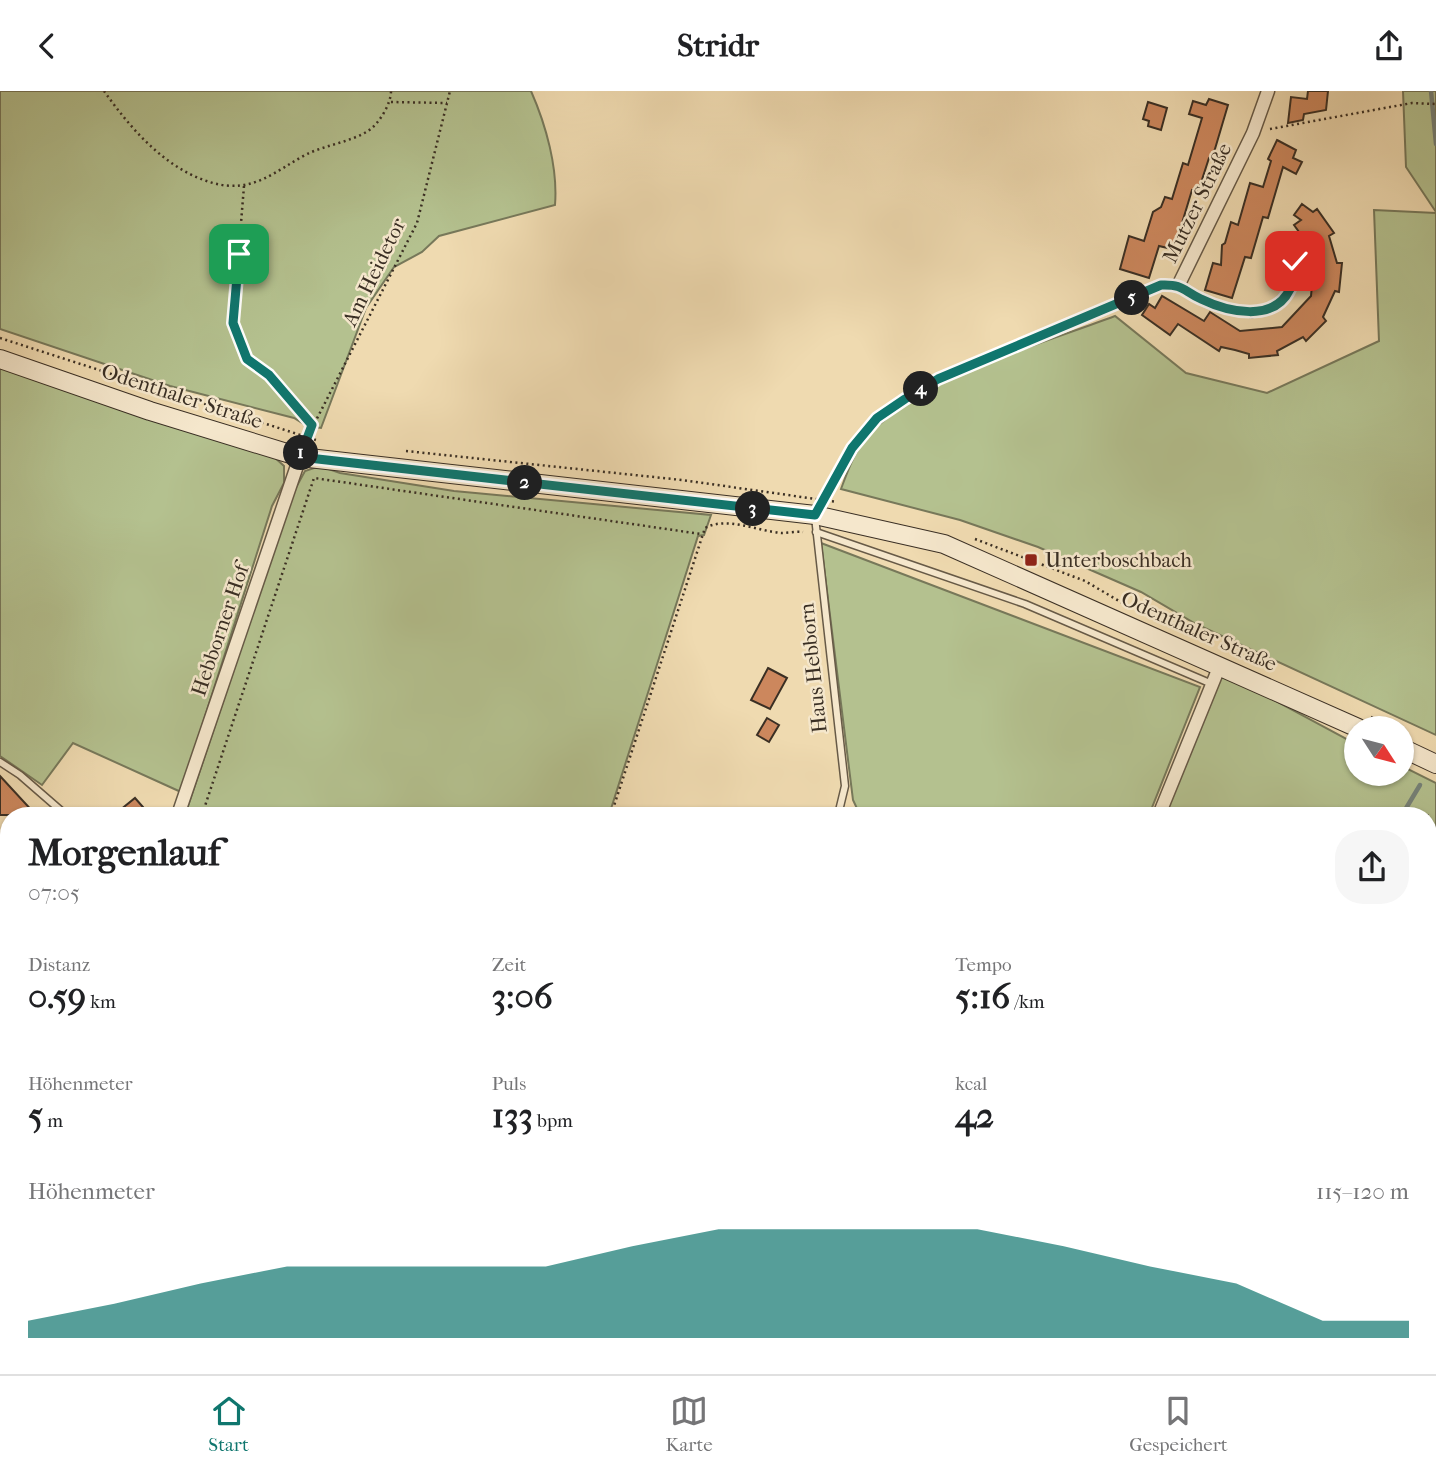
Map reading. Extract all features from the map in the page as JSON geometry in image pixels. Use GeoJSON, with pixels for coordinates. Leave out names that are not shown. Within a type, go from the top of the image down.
{"type":"FeatureCollection","features":[{"type":"Feature","properties":{"kind":"main road","name":"Odenthaler Straße"},"geometry":{"type":"LineString","coordinates":[[0,359],[150,411],[300,457],[816,524],[944,544],[1344,722]]}},
{"type":"Feature","properties":{"kind":"main road"},"geometry":{"type":"LineString","coordinates":[[1414,754],[1436,764]]}},
{"type":"Feature","properties":{"kind":"street","name":"Mutzer Straße"},"geometry":{"type":"LineString","coordinates":[[1179,284],[1253,133],[1268,91]]}},
{"type":"Feature","properties":{"kind":"street","name":"Hebborner Hof"},"geometry":{"type":"LineString","coordinates":[[181,807],[300,457]]}},
{"type":"Feature","properties":{"kind":"street"},"geometry":{"type":"LineString","coordinates":[[1162,807],[1220,665]]}},
{"type":"Feature","properties":{"kind":"lane","name":"Mutzer Straße"},"geometry":{"type":"LineString","coordinates":[[1179,284],[1201,300],[1251,314],[1269,310],[1290,289],[1295,261],[1282,243]]}},
{"type":"Feature","properties":{"kind":"lane"},"geometry":{"type":"LineString","coordinates":[[816,524],[1025,604],[1212,684]]}},
{"type":"Feature","properties":{"kind":"lane","name":"Haus Hebborn"},"geometry":{"type":"LineString","coordinates":[[816,524],[845,786],[840,807]]}},
{"type":"Feature","properties":{"kind":"lane"},"geometry":{"type":"LineString","coordinates":[[0,762],[20,775],[57,807]]}},
{"type":"Feature","properties":{"kind":"path"},"geometry":{"type":"LineString","coordinates":[[104,91],[131,128],[178,168],[214,184],[244,186],[271,178],[307,154],[369,131],[391,102],[391,91]]}},
{"type":"Feature","properties":{"kind":"path","name":"Am Heidetor"},"geometry":{"type":"LineString","coordinates":[[300,457],[312,425],[417,223],[450,91]]}},
{"type":"Feature","properties":{"kind":"path"},"geometry":{"type":"LineString","coordinates":[[391,102],[448,103]]}},
{"type":"Feature","properties":{"kind":"path"},"geometry":{"type":"LineString","coordinates":[[1253,133],[1412,103],[1436,104]]}},
{"type":"Feature","properties":{"kind":"path"},"geometry":{"type":"LineString","coordinates":[[244,186],[233,323],[247,359],[269,375],[312,425]]}},
{"type":"Feature","properties":{"kind":"path"},"geometry":{"type":"LineString","coordinates":[[614,807],[701,534],[711,525],[726,524],[780,533],[816,524],[852,448],[877,418],[905,399],[938,379],[1161,285],[1179,284]]}},
{"type":"Feature","properties":{"kind":"path"},"geometry":{"type":"LineString","coordinates":[[205,807],[314,478],[701,534]]}},
{"type":"Feature","properties":{"kind":"green space"},"geometry":{"type":"Polygon","coordinates":[[[0,91],[531,91],[550,147],[555,176],[555,205],[439,236],[422,252],[394,267],[366,308],[321,428],[307,426],[294,418],[170,386],[0,329],[0,91]]]}},
{"type":"Feature","properties":{"kind":"green space"},"geometry":{"type":"Polygon","coordinates":[[[1403,91],[1436,91],[1436,212],[1406,167],[1403,91]]]}},
{"type":"Feature","properties":{"kind":"green space"},"geometry":{"type":"Polygon","coordinates":[[[1374,210],[1436,213],[1436,735],[1414,725],[1414,716],[1395,716],[1196,624],[1141,592],[1038,547],[960,520],[841,489],[853,458],[864,441],[886,419],[913,399],[980,366],[1115,316],[1186,373],[1267,393],[1379,341],[1374,210]]]}},
{"type":"Feature","properties":{"kind":"green space"},"geometry":{"type":"Polygon","coordinates":[[[0,365],[273,456],[284,466],[284,483],[272,506],[181,792],[73,743],[42,785],[0,756],[0,365]]]}},
{"type":"Feature","properties":{"kind":"green space"},"geometry":{"type":"Polygon","coordinates":[[[320,466],[340,473],[454,491],[711,515],[704,535],[698,536],[612,807],[188,807],[293,493],[305,471],[320,466]]]}},
{"type":"Feature","properties":{"kind":"green space"},"geometry":{"type":"Polygon","coordinates":[[[821,543],[1200,687],[1152,807],[856,807],[853,800],[821,543]]]}},
{"type":"Feature","properties":{"kind":"green space"},"geometry":{"type":"Polygon","coordinates":[[[1220,671],[1344,738],[1344,786],[1414,786],[1414,772],[1436,783],[1436,807],[1164,807],[1220,671]]]}},
{"type":"Feature","properties":{"kind":"building"},"geometry":{"type":"Polygon","coordinates":[[[1308,91],[1328,91],[1326,110],[1304,114],[1303,120],[1288,123],[1291,97],[1307,99],[1308,91]]]}},
{"type":"Feature","properties":{"kind":"building"},"geometry":{"type":"Polygon","coordinates":[[[1209,99],[1228,105],[1212,159],[1209,158],[1198,192],[1192,190],[1176,243],[1172,249],[1159,246],[1149,278],[1120,269],[1129,236],[1144,241],[1153,212],[1161,207],[1165,197],[1172,199],[1183,163],[1188,165],[1202,118],[1189,114],[1193,101],[1206,105],[1209,99]]]}},
{"type":"Feature","properties":{"kind":"building"},"geometry":{"type":"Polygon","coordinates":[[[1148,102],[1167,108],[1161,130],[1148,126],[1149,121],[1143,119],[1148,102]]]}},
{"type":"Feature","properties":{"kind":"building"},"geometry":{"type":"Polygon","coordinates":[[[1277,140],[1296,150],[1293,158],[1302,162],[1296,174],[1283,167],[1268,218],[1263,217],[1251,258],[1245,257],[1232,298],[1205,290],[1213,263],[1221,265],[1222,245],[1231,222],[1238,225],[1250,183],[1263,187],[1271,161],[1268,159],[1277,140]]]}},
{"type":"Feature","properties":{"kind":"building"},"geometry":{"type":"Polygon","coordinates":[[[1302,204],[1313,212],[1317,209],[1334,233],[1329,236],[1337,263],[1342,263],[1339,292],[1335,291],[1323,317],[1326,321],[1306,341],[1303,337],[1277,351],[1278,355],[1249,358],[1249,354],[1235,350],[1221,347],[1219,351],[1178,324],[1170,335],[1142,315],[1149,304],[1155,308],[1162,296],[1204,321],[1210,312],[1240,331],[1282,327],[1311,296],[1315,254],[1294,225],[1301,220],[1294,215],[1302,204]]]}},
{"type":"Feature","properties":{"kind":"building"},"geometry":{"type":"Polygon","coordinates":[[[768,668],[787,678],[770,709],[751,700],[768,668]]]}},
{"type":"Feature","properties":{"kind":"building"},"geometry":{"type":"Polygon","coordinates":[[[767,718],[779,725],[769,742],[757,735],[767,718]]]}},
{"type":"Feature","properties":{"kind":"building"},"geometry":{"type":"Polygon","coordinates":[[[0,776],[29,807],[0,807],[0,776]]]}},
{"type":"Feature","properties":{"kind":"building"},"geometry":{"type":"Polygon","coordinates":[[[135,798],[143,807],[124,807],[135,798]]]}},
{"type":"Feature","properties":{"kind":"waterway"},"geometry":{"type":"LineString","coordinates":[[1431,91],[1436,144]]}},
{"type":"Feature","properties":{"kind":"waterway"},"geometry":{"type":"LineString","coordinates":[[1407,807],[1420,785]]}},
{"type":"Feature","properties":{"kind":"place","name":"Unterboschbach"},"geometry":{"type":"Point","coordinates":[1031,560]}},
{"type":"Feature","properties":{"kind":"route"},"geometry":{"type":"LineString","coordinates":[[239,254],[233,323],[247,359],[269,375],[312,425],[300,457],[815,515],[852,448],[877,418],[938,379],[1161,285],[1179,284],[1201,300],[1251,314],[1269,310],[1290,289],[1295,261]]}}]}
